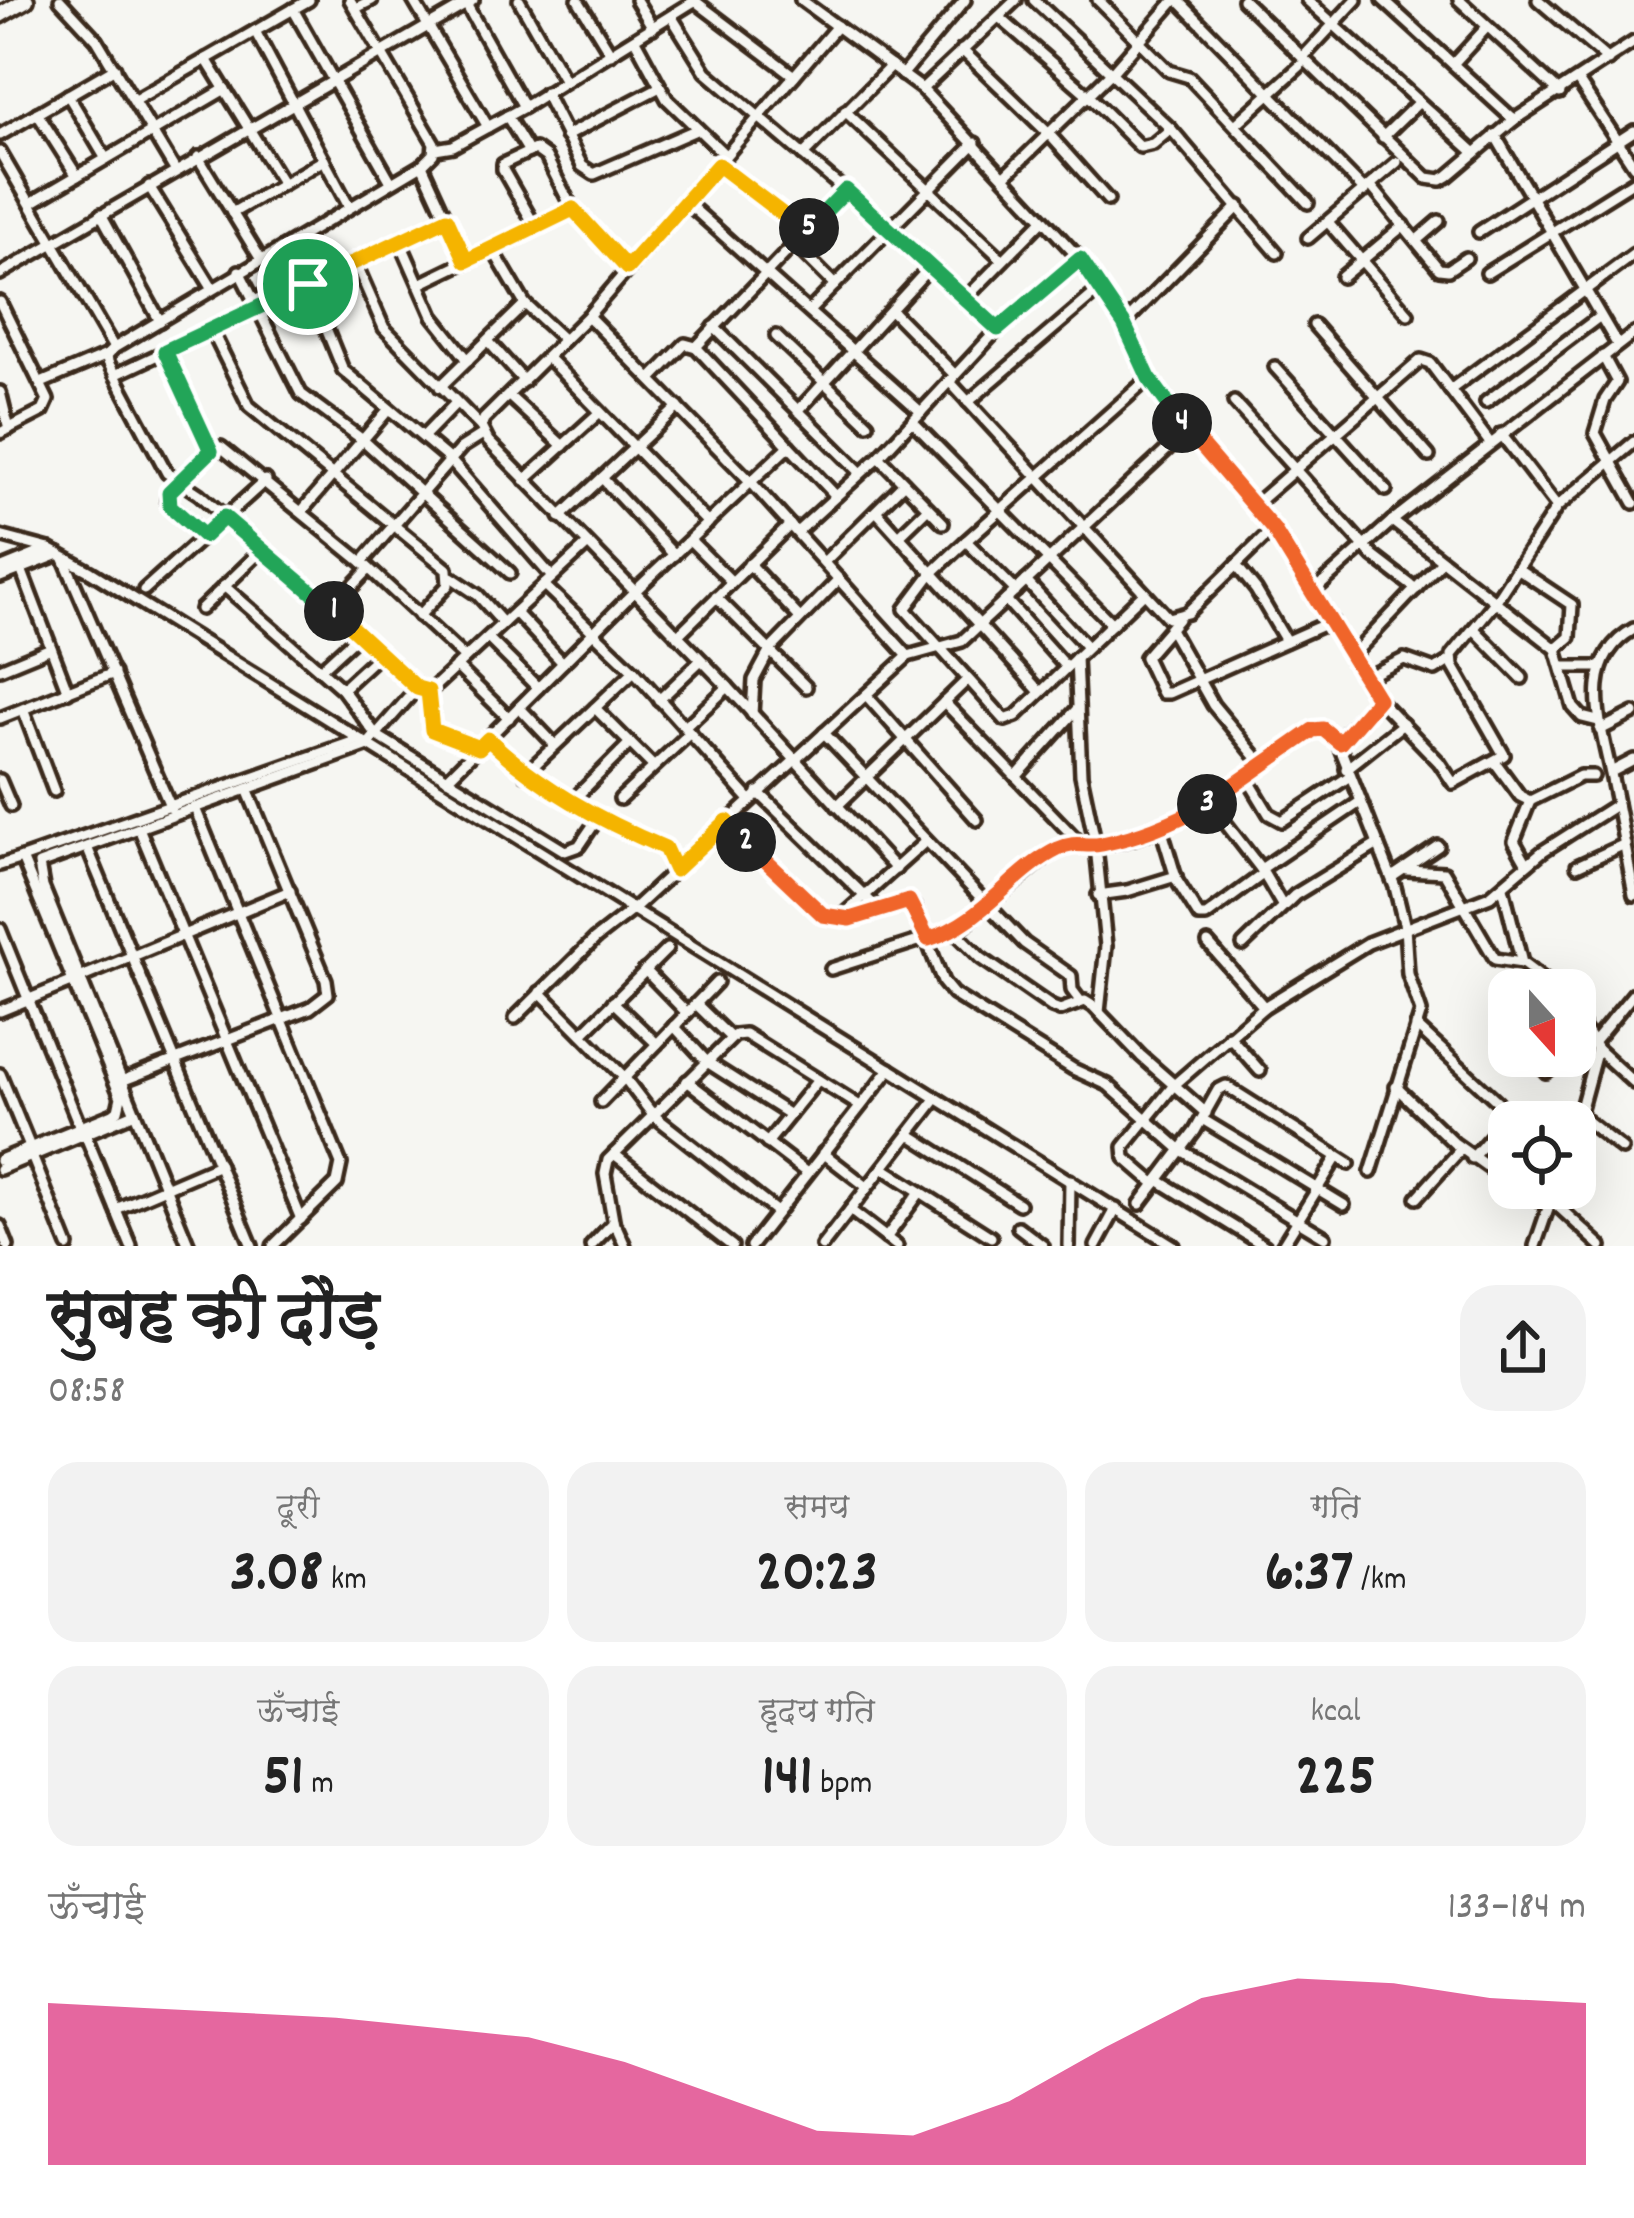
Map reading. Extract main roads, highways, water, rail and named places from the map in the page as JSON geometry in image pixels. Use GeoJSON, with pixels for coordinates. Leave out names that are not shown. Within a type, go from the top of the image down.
{"type":"FeatureCollection","features":[{"type":"Feature","properties":{"kind":"main road"},"geometry":{"type":"LineString","coordinates":[[0,15],[26,0]]}}]}
